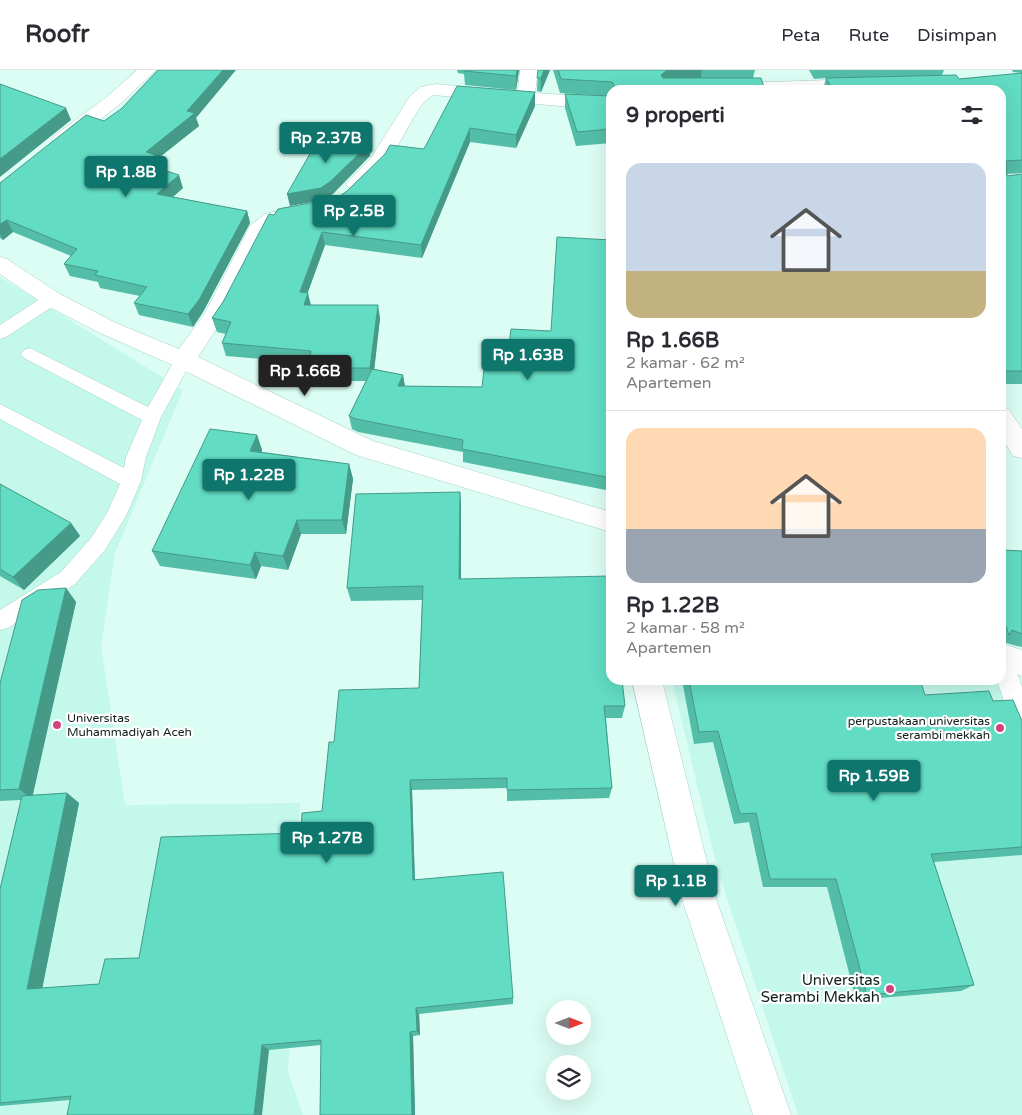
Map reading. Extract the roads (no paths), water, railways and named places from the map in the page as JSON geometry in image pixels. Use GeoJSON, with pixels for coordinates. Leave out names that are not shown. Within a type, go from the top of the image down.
{"type":"FeatureCollection","features":[{"type":"Feature","properties":{"kind":"street"},"geometry":{"type":"LineString","coordinates":[[48,150],[114,100],[147,70]]}},
{"type":"Feature","properties":{"kind":"street"},"geometry":{"type":"LineString","coordinates":[[526,98],[529,70]]}},
{"type":"Feature","properties":{"kind":"street"},"geometry":{"type":"LineString","coordinates":[[701,85],[878,83]]}},
{"type":"Feature","properties":{"kind":"street"},"geometry":{"type":"LineString","coordinates":[[341,199],[378,162],[416,100],[422,94],[436,89],[526,98],[606,103]]}},
{"type":"Feature","properties":{"kind":"street"},"geometry":{"type":"LineString","coordinates":[[183,360],[199,342],[215,318],[257,230],[264,221],[277,216],[318,210]]}},
{"type":"Feature","properties":{"kind":"street"},"geometry":{"type":"LineString","coordinates":[[0,264],[52,299],[108,328],[183,360],[365,448],[606,520]]}},
{"type":"Feature","properties":{"kind":"street"},"geometry":{"type":"LineString","coordinates":[[1006,424],[1022,449]]}},
{"type":"Feature","properties":{"kind":"street"},"geometry":{"type":"LineString","coordinates":[[1006,658],[1022,663]]}},
{"type":"Feature","properties":{"kind":"street"},"geometry":{"type":"LineString","coordinates":[[648,685],[699,899],[772,1115]]}},
{"type":"Feature","properties":{"kind":"lane"},"geometry":{"type":"LineString","coordinates":[[0,333],[52,299]]}},
{"type":"Feature","properties":{"kind":"lane"},"geometry":{"type":"LineString","coordinates":[[30,354],[152,416]]}},
{"type":"Feature","properties":{"kind":"lane"},"geometry":{"type":"LineString","coordinates":[[0,621],[68,578],[98,544],[116,516],[131,480],[136,457],[152,416],[183,360]]}},
{"type":"Feature","properties":{"kind":"lane"},"geometry":{"type":"LineString","coordinates":[[0,411],[131,480]]}},
{"type":"Feature","properties":{"kind":"lane"},"geometry":{"type":"LineString","coordinates":[[1006,672],[1022,723]]}},
{"type":"Feature","properties":{"kind":"place","name":"Universitas Muhammadiyah Aceh"},"geometry":{"type":"Point","coordinates":[57,725]}},
{"type":"Feature","properties":{"kind":"place","name":"perpustakaan universitas serambi mekkah"},"geometry":{"type":"Point","coordinates":[1000,728]}},
{"type":"Feature","properties":{"kind":"place","name":"Universitas Serambi Mekkah"},"geometry":{"type":"Point","coordinates":[890,989]}}]}
